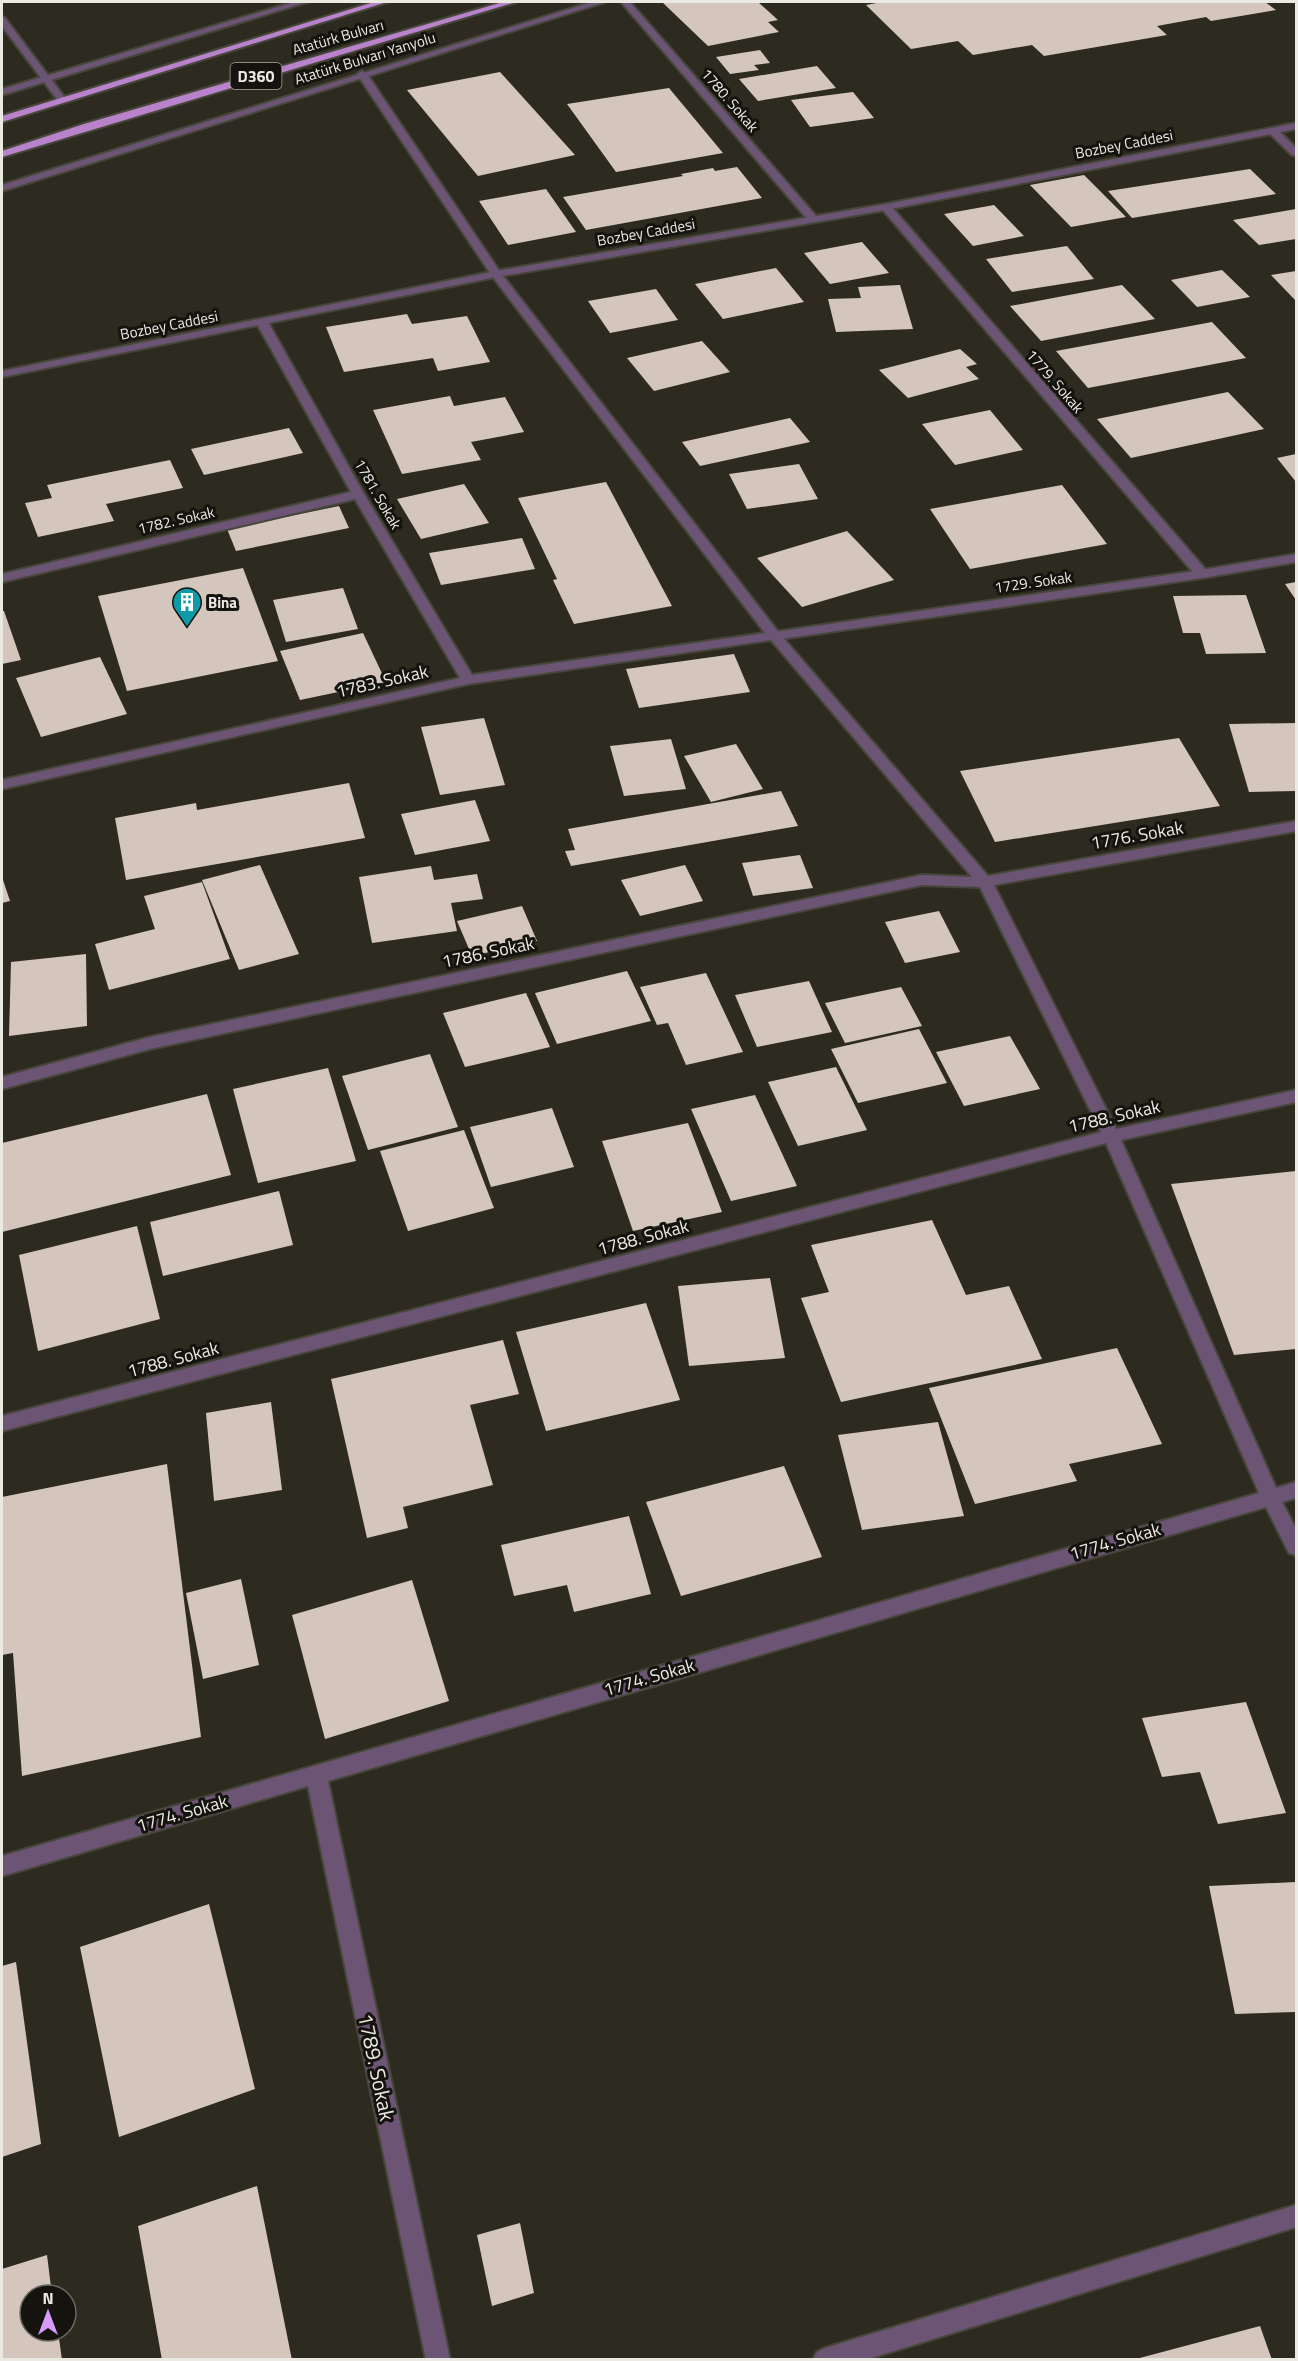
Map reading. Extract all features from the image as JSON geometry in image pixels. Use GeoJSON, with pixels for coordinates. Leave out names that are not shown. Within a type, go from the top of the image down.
{"type":"FeatureCollection","features":[{"type":"Feature","properties":{"kind":"highway","name":"Atatürk Bulvarı"},"geometry":{"type":"LineString","coordinates":[[2,119],[382,2]]}},
{"type":"Feature","properties":{"kind":"highway","name":"Atatürk Bulvarı"},"geometry":{"type":"LineString","coordinates":[[2,154],[99,122],[511,2]]}},
{"type":"Feature","properties":{"kind":"street"},"geometry":{"type":"LineString","coordinates":[[2,92],[302,2]]}},
{"type":"Feature","properties":{"kind":"street","name":"Atatürk Bulvarı Yanyolu"},"geometry":{"type":"LineString","coordinates":[[2,188],[362,74],[600,2]]}},
{"type":"Feature","properties":{"kind":"street","name":"1780. Sokak"},"geometry":{"type":"LineString","coordinates":[[625,2],[812,218]]}},
{"type":"Feature","properties":{"kind":"street"},"geometry":{"type":"LineString","coordinates":[[2,20],[62,100]]}},
{"type":"Feature","properties":{"kind":"street"},"geometry":{"type":"LineString","coordinates":[[362,74],[496,274],[774,636],[985,882],[1111,1136],[1270,1496],[1296,1547]]}},
{"type":"Feature","properties":{"kind":"street","name":"Bozbey Caddesi"},"geometry":{"type":"LineString","coordinates":[[2,374],[496,274],[885,207],[1296,126]]}},
{"type":"Feature","properties":{"kind":"street"},"geometry":{"type":"LineString","coordinates":[[1272,130],[1296,153]]}},
{"type":"Feature","properties":{"kind":"street","name":"1779. Sokak"},"geometry":{"type":"LineString","coordinates":[[885,207],[1202,574]]}},
{"type":"Feature","properties":{"kind":"street","name":"1781. Sokak"},"geometry":{"type":"LineString","coordinates":[[262,322],[358,494],[468,680]]}},
{"type":"Feature","properties":{"kind":"street","name":"1782. Sokak"},"geometry":{"type":"LineString","coordinates":[[2,578],[358,494]]}},
{"type":"Feature","properties":{"kind":"street","name":"1729. Sokak"},"geometry":{"type":"LineString","coordinates":[[774,636],[1202,574],[1296,558]]}},
{"type":"Feature","properties":{"kind":"street","name":"1783. Sokak"},"geometry":{"type":"LineString","coordinates":[[2,785],[468,680],[774,636]]}},
{"type":"Feature","properties":{"kind":"street","name":"1776. Sokak"},"geometry":{"type":"LineString","coordinates":[[985,882],[1296,826]]}},
{"type":"Feature","properties":{"kind":"street","name":"1786. Sokak"},"geometry":{"type":"LineString","coordinates":[[2,1083],[150,1042],[922,880],[985,882]]}},
{"type":"Feature","properties":{"kind":"street","name":"1788. Sokak"},"geometry":{"type":"LineString","coordinates":[[2,1424],[1111,1136],[1296,1096]]}},
{"type":"Feature","properties":{"kind":"street","name":"1774. Sokak"},"geometry":{"type":"LineString","coordinates":[[2,1866],[1296,1490]]}},
{"type":"Feature","properties":{"kind":"street","name":"1789. Sokak"},"geometry":{"type":"LineString","coordinates":[[316,1774],[438,2360]]}},
{"type":"Feature","properties":{"kind":"street"},"geometry":{"type":"LineString","coordinates":[[825,2360],[1296,2216]]}},
{"type":"Feature","properties":{"kind":"building"},"geometry":{"type":"Polygon","coordinates":[[[662,2],[758,2],[778,20],[768,22],[779,32],[708,46],[662,2]]]}},
{"type":"Feature","properties":{"kind":"building"},"geometry":{"type":"Polygon","coordinates":[[[882,2],[1265,2],[1276,10],[1211,21],[1206,17],[1157,26],[1167,35],[1044,56],[1032,45],[973,55],[958,41],[911,49],[866,5],[882,2]]]}},
{"type":"Feature","properties":{"kind":"building"},"geometry":{"type":"Polygon","coordinates":[[[760,50],[770,63],[754,65],[759,70],[730,74],[716,57],[760,50]]]}},
{"type":"Feature","properties":{"kind":"building"},"geometry":{"type":"Polygon","coordinates":[[[817,66],[836,88],[758,101],[739,79],[817,66]]]}},
{"type":"Feature","properties":{"kind":"building"},"geometry":{"type":"Polygon","coordinates":[[[500,72],[575,155],[478,176],[407,90],[500,72]]]}},
{"type":"Feature","properties":{"kind":"building"},"geometry":{"type":"Polygon","coordinates":[[[669,88],[723,153],[616,172],[567,104],[669,88]]]}},
{"type":"Feature","properties":{"kind":"building"},"geometry":{"type":"Polygon","coordinates":[[[853,92],[874,118],[810,127],[791,100],[853,92]]]}},
{"type":"Feature","properties":{"kind":"building"},"geometry":{"type":"Polygon","coordinates":[[[737,167],[762,198],[586,230],[563,197],[683,176],[681,174],[713,168],[715,171],[737,167]]]}},
{"type":"Feature","properties":{"kind":"building"},"geometry":{"type":"Polygon","coordinates":[[[1250,169],[1276,194],[1132,218],[1108,191],[1250,169]]]}},
{"type":"Feature","properties":{"kind":"building"},"geometry":{"type":"Polygon","coordinates":[[[1084,175],[1126,217],[1071,227],[1030,185],[1084,175]]]}},
{"type":"Feature","properties":{"kind":"building"},"geometry":{"type":"Polygon","coordinates":[[[546,189],[576,232],[508,245],[479,201],[546,189]]]}},
{"type":"Feature","properties":{"kind":"building"},"geometry":{"type":"Polygon","coordinates":[[[994,205],[1024,236],[973,246],[944,214],[994,205]]]}},
{"type":"Feature","properties":{"kind":"building"},"geometry":{"type":"Polygon","coordinates":[[[1296,209],[1296,239],[1259,245],[1233,220],[1296,209]]]}},
{"type":"Feature","properties":{"kind":"building"},"geometry":{"type":"Polygon","coordinates":[[[862,242],[889,273],[830,284],[804,253],[862,242]]]}},
{"type":"Feature","properties":{"kind":"building"},"geometry":{"type":"Polygon","coordinates":[[[1067,246],[1094,279],[1012,292],[986,259],[1067,246]]]}},
{"type":"Feature","properties":{"kind":"building"},"geometry":{"type":"Polygon","coordinates":[[[776,268],[804,302],[723,319],[695,284],[776,268]]]}},
{"type":"Feature","properties":{"kind":"building"},"geometry":{"type":"Polygon","coordinates":[[[1222,270],[1250,297],[1197,307],[1171,280],[1222,270]]]}},
{"type":"Feature","properties":{"kind":"building"},"geometry":{"type":"Polygon","coordinates":[[[1296,271],[1296,301],[1271,275],[1296,271]]]}},
{"type":"Feature","properties":{"kind":"building"},"geometry":{"type":"Polygon","coordinates":[[[900,285],[913,329],[836,332],[828,299],[861,298],[858,287],[900,285]]]}},
{"type":"Feature","properties":{"kind":"building"},"geometry":{"type":"Polygon","coordinates":[[[1122,285],[1155,319],[1041,341],[1010,306],[1122,285]]]}},
{"type":"Feature","properties":{"kind":"building"},"geometry":{"type":"Polygon","coordinates":[[[656,289],[678,320],[610,333],[588,301],[656,289]]]}},
{"type":"Feature","properties":{"kind":"building"},"geometry":{"type":"Polygon","coordinates":[[[407,314],[412,324],[467,316],[490,362],[438,371],[433,358],[344,372],[326,327],[407,314]]]}},
{"type":"Feature","properties":{"kind":"building"},"geometry":{"type":"Polygon","coordinates":[[[1212,322],[1246,358],[1088,388],[1056,351],[1212,322]]]}},
{"type":"Feature","properties":{"kind":"building"},"geometry":{"type":"Polygon","coordinates":[[[702,341],[730,372],[654,391],[627,358],[702,341]]]}},
{"type":"Feature","properties":{"kind":"building"},"geometry":{"type":"Polygon","coordinates":[[[960,349],[977,364],[966,367],[979,379],[908,398],[879,370],[960,349]]]}},
{"type":"Feature","properties":{"kind":"building"},"geometry":{"type":"Polygon","coordinates":[[[1228,392],[1264,429],[1131,458],[1097,419],[1228,392]]]}},
{"type":"Feature","properties":{"kind":"building"},"geometry":{"type":"Polygon","coordinates":[[[450,396],[454,406],[505,397],[524,432],[471,442],[481,460],[402,474],[373,410],[450,396]]]}},
{"type":"Feature","properties":{"kind":"building"},"geometry":{"type":"Polygon","coordinates":[[[990,410],[1023,450],[955,465],[922,424],[990,410]]]}},
{"type":"Feature","properties":{"kind":"building"},"geometry":{"type":"Polygon","coordinates":[[[790,418],[810,442],[700,466],[682,442],[790,418]]]}},
{"type":"Feature","properties":{"kind":"building"},"geometry":{"type":"Polygon","coordinates":[[[289,428],[303,453],[204,475],[191,449],[289,428]]]}},
{"type":"Feature","properties":{"kind":"building"},"geometry":{"type":"Polygon","coordinates":[[[1296,454],[1296,482],[1277,458],[1296,454]]]}},
{"type":"Feature","properties":{"kind":"building"},"geometry":{"type":"Polygon","coordinates":[[[170,460],[183,488],[106,504],[114,521],[38,537],[25,503],[52,498],[47,485],[170,460]]]}},
{"type":"Feature","properties":{"kind":"building"},"geometry":{"type":"Polygon","coordinates":[[[799,464],[818,499],[747,509],[729,474],[799,464]]]}},
{"type":"Feature","properties":{"kind":"building"},"geometry":{"type":"Polygon","coordinates":[[[606,482],[672,606],[574,624],[553,580],[557,579],[518,498],[606,482]]]}},
{"type":"Feature","properties":{"kind":"building"},"geometry":{"type":"Polygon","coordinates":[[[464,484],[489,523],[421,539],[397,499],[464,484]]]}},
{"type":"Feature","properties":{"kind":"building"},"geometry":{"type":"Polygon","coordinates":[[[1062,485],[1107,544],[970,569],[930,509],[1062,485]]]}},
{"type":"Feature","properties":{"kind":"building"},"geometry":{"type":"Polygon","coordinates":[[[339,506],[349,528],[236,551],[227,529],[339,506]]]}},
{"type":"Feature","properties":{"kind":"building"},"geometry":{"type":"Polygon","coordinates":[[[847,531],[894,580],[802,607],[757,558],[847,531]]]}},
{"type":"Feature","properties":{"kind":"building"},"geometry":{"type":"Polygon","coordinates":[[[522,538],[535,569],[441,585],[429,553],[522,538]]]}},
{"type":"Feature","properties":{"kind":"building","name":"Bina"},"geometry":{"type":"Polygon","coordinates":[[[243,568],[278,661],[127,691],[98,596],[243,568]]]}},
{"type":"Feature","properties":{"kind":"building"},"geometry":{"type":"Polygon","coordinates":[[[1296,582],[1296,600],[1285,584],[1296,582]]]}},
{"type":"Feature","properties":{"kind":"building"},"geometry":{"type":"Polygon","coordinates":[[[343,588],[358,629],[286,642],[273,600],[343,588]]]}},
{"type":"Feature","properties":{"kind":"building"},"geometry":{"type":"Polygon","coordinates":[[[1246,595],[1266,653],[1206,654],[1200,633],[1183,633],[1173,596],[1246,595]]]}},
{"type":"Feature","properties":{"kind":"building"},"geometry":{"type":"Polygon","coordinates":[[[2,611],[4,611],[21,660],[2,664],[2,611]]]}},
{"type":"Feature","properties":{"kind":"building"},"geometry":{"type":"Polygon","coordinates":[[[363,633],[386,682],[300,700],[280,651],[363,633]]]}},
{"type":"Feature","properties":{"kind":"building"},"geometry":{"type":"Polygon","coordinates":[[[734,654],[750,692],[639,708],[626,669],[734,654]]]}},
{"type":"Feature","properties":{"kind":"building"},"geometry":{"type":"Polygon","coordinates":[[[100,657],[127,714],[41,737],[16,678],[100,657]]]}},
{"type":"Feature","properties":{"kind":"building"},"geometry":{"type":"Polygon","coordinates":[[[484,718],[505,785],[440,795],[421,727],[484,718]]]}},
{"type":"Feature","properties":{"kind":"building"},"geometry":{"type":"Polygon","coordinates":[[[1296,723],[1296,791],[1249,792],[1229,724],[1296,723]]]}},
{"type":"Feature","properties":{"kind":"building"},"geometry":{"type":"Polygon","coordinates":[[[1179,738],[1220,806],[995,842],[960,771],[1179,738]]]}},
{"type":"Feature","properties":{"kind":"building"},"geometry":{"type":"Polygon","coordinates":[[[671,739],[686,789],[624,796],[610,746],[671,739]]]}},
{"type":"Feature","properties":{"kind":"building"},"geometry":{"type":"Polygon","coordinates":[[[736,744],[763,789],[711,802],[684,756],[736,744]]]}},
{"type":"Feature","properties":{"kind":"building"},"geometry":{"type":"Polygon","coordinates":[[[349,783],[365,838],[126,880],[115,818],[196,803],[197,810],[349,783]]]}},
{"type":"Feature","properties":{"kind":"building"},"geometry":{"type":"Polygon","coordinates":[[[781,791],[798,826],[571,866],[565,851],[575,850],[568,829],[781,791]]]}},
{"type":"Feature","properties":{"kind":"building"},"geometry":{"type":"Polygon","coordinates":[[[475,800],[490,841],[415,855],[401,814],[475,800]]]}},
{"type":"Feature","properties":{"kind":"building"},"geometry":{"type":"Polygon","coordinates":[[[800,855],[813,888],[753,896],[742,863],[800,855]]]}},
{"type":"Feature","properties":{"kind":"building"},"geometry":{"type":"Polygon","coordinates":[[[260,865],[299,954],[239,970],[202,880],[260,865]]]}},
{"type":"Feature","properties":{"kind":"building"},"geometry":{"type":"Polygon","coordinates":[[[685,865],[703,901],[640,916],[621,880],[685,865]]]}},
{"type":"Feature","properties":{"kind":"building"},"geometry":{"type":"Polygon","coordinates":[[[431,866],[434,880],[477,874],[483,899],[451,903],[457,931],[372,943],[359,877],[431,866]]]}},
{"type":"Feature","properties":{"kind":"building"},"geometry":{"type":"Polygon","coordinates":[[[2,877],[10,901],[2,903],[2,877]]]}},
{"type":"Feature","properties":{"kind":"building"},"geometry":{"type":"Polygon","coordinates":[[[202,882],[230,959],[109,990],[95,944],[155,929],[144,896],[202,882]]]}},
{"type":"Feature","properties":{"kind":"building"},"geometry":{"type":"Polygon","coordinates":[[[522,906],[537,941],[472,956],[457,921],[522,906]]]}},
{"type":"Feature","properties":{"kind":"building"},"geometry":{"type":"Polygon","coordinates":[[[939,911],[960,952],[905,963],[885,922],[939,911]]]}},
{"type":"Feature","properties":{"kind":"building"},"geometry":{"type":"Polygon","coordinates":[[[86,954],[87,1026],[9,1036],[11,962],[86,954]]]}},
{"type":"Feature","properties":{"kind":"building"},"geometry":{"type":"Polygon","coordinates":[[[627,971],[651,1021],[557,1044],[535,993],[627,971]]]}},
{"type":"Feature","properties":{"kind":"building"},"geometry":{"type":"Polygon","coordinates":[[[706,973],[743,1052],[686,1065],[668,1023],[657,1025],[640,987],[706,973]]]}},
{"type":"Feature","properties":{"kind":"building"},"geometry":{"type":"Polygon","coordinates":[[[809,981],[832,1032],[757,1047],[735,995],[809,981]]]}},
{"type":"Feature","properties":{"kind":"building"},"geometry":{"type":"Polygon","coordinates":[[[901,987],[922,1026],[845,1043],[825,1003],[901,987]]]}},
{"type":"Feature","properties":{"kind":"building"},"geometry":{"type":"Polygon","coordinates":[[[526,993],[550,1047],[465,1067],[443,1013],[526,993]]]}},
{"type":"Feature","properties":{"kind":"building"},"geometry":{"type":"Polygon","coordinates":[[[919,1029],[947,1083],[858,1103],[831,1049],[919,1029]]]}},
{"type":"Feature","properties":{"kind":"building"},"geometry":{"type":"Polygon","coordinates":[[[1010,1036],[1040,1089],[964,1106],[936,1052],[1010,1036]]]}},
{"type":"Feature","properties":{"kind":"building"},"geometry":{"type":"Polygon","coordinates":[[[430,1054],[458,1127],[368,1150],[342,1076],[430,1054]]]}},
{"type":"Feature","properties":{"kind":"building"},"geometry":{"type":"Polygon","coordinates":[[[836,1067],[867,1130],[798,1146],[768,1082],[836,1067]]]}},
{"type":"Feature","properties":{"kind":"building"},"geometry":{"type":"Polygon","coordinates":[[[328,1068],[356,1161],[258,1183],[233,1089],[328,1068]]]}},
{"type":"Feature","properties":{"kind":"building"},"geometry":{"type":"Polygon","coordinates":[[[207,1094],[231,1175],[2,1232],[2,1143],[207,1094]]]}},
{"type":"Feature","properties":{"kind":"building"},"geometry":{"type":"Polygon","coordinates":[[[755,1095],[797,1186],[731,1201],[691,1109],[755,1095]]]}},
{"type":"Feature","properties":{"kind":"building"},"geometry":{"type":"Polygon","coordinates":[[[552,1108],[574,1167],[491,1187],[470,1127],[552,1108]]]}},
{"type":"Feature","properties":{"kind":"building"},"geometry":{"type":"Polygon","coordinates":[[[688,1123],[722,1212],[633,1231],[602,1141],[688,1123]]]}},
{"type":"Feature","properties":{"kind":"building"},"geometry":{"type":"Polygon","coordinates":[[[464,1130],[494,1208],[408,1231],[380,1151],[464,1130]]]}},
{"type":"Feature","properties":{"kind":"building"},"geometry":{"type":"Polygon","coordinates":[[[1296,1171],[1296,1349],[1234,1355],[1171,1184],[1296,1171]]]}},
{"type":"Feature","properties":{"kind":"building"},"geometry":{"type":"Polygon","coordinates":[[[279,1191],[293,1245],[163,1276],[150,1222],[279,1191]]]}},
{"type":"Feature","properties":{"kind":"building"},"geometry":{"type":"Polygon","coordinates":[[[932,1220],[966,1295],[1009,1286],[1042,1359],[841,1402],[801,1298],[829,1292],[811,1245],[932,1220]]]}},
{"type":"Feature","properties":{"kind":"building"},"geometry":{"type":"Polygon","coordinates":[[[137,1226],[160,1319],[38,1351],[19,1255],[137,1226]]]}},
{"type":"Feature","properties":{"kind":"building"},"geometry":{"type":"Polygon","coordinates":[[[770,1278],[785,1358],[689,1366],[678,1286],[770,1278]]]}},
{"type":"Feature","properties":{"kind":"building"},"geometry":{"type":"Polygon","coordinates":[[[646,1303],[680,1400],[546,1431],[516,1332],[646,1303]]]}},
{"type":"Feature","properties":{"kind":"building"},"geometry":{"type":"Polygon","coordinates":[[[503,1340],[519,1394],[470,1405],[493,1485],[403,1507],[408,1528],[367,1538],[331,1379],[503,1340]]]}},
{"type":"Feature","properties":{"kind":"building"},"geometry":{"type":"Polygon","coordinates":[[[1117,1348],[1162,1444],[1069,1464],[1077,1481],[975,1504],[929,1388],[1117,1348]]]}},
{"type":"Feature","properties":{"kind":"building"},"geometry":{"type":"Polygon","coordinates":[[[271,1402],[282,1490],[214,1501],[206,1413],[271,1402]]]}},
{"type":"Feature","properties":{"kind":"building"},"geometry":{"type":"Polygon","coordinates":[[[938,1422],[964,1516],[862,1530],[838,1435],[938,1422]]]}},
{"type":"Feature","properties":{"kind":"building"},"geometry":{"type":"Polygon","coordinates":[[[167,1464],[201,1737],[22,1776],[13,1653],[2,1655],[2,1497],[167,1464]]]}},
{"type":"Feature","properties":{"kind":"building"},"geometry":{"type":"Polygon","coordinates":[[[784,1466],[822,1557],[681,1596],[646,1502],[784,1466]]]}},
{"type":"Feature","properties":{"kind":"building"},"geometry":{"type":"Polygon","coordinates":[[[629,1516],[651,1594],[574,1612],[567,1585],[514,1596],[501,1545],[629,1516]]]}},
{"type":"Feature","properties":{"kind":"building"},"geometry":{"type":"Polygon","coordinates":[[[241,1579],[259,1665],[203,1679],[186,1593],[241,1579]]]}},
{"type":"Feature","properties":{"kind":"building"},"geometry":{"type":"Polygon","coordinates":[[[412,1580],[449,1701],[325,1739],[292,1615],[412,1580]]]}},
{"type":"Feature","properties":{"kind":"building"},"geometry":{"type":"Polygon","coordinates":[[[1246,1702],[1286,1813],[1218,1824],[1200,1772],[1162,1777],[1142,1718],[1246,1702]]]}},
{"type":"Feature","properties":{"kind":"building"},"geometry":{"type":"Polygon","coordinates":[[[1296,1882],[1296,2012],[1235,2014],[1209,1886],[1296,1882]]]}},
{"type":"Feature","properties":{"kind":"building"},"geometry":{"type":"Polygon","coordinates":[[[209,1904],[255,2089],[119,2137],[80,1947],[209,1904]]]}},
{"type":"Feature","properties":{"kind":"building"},"geometry":{"type":"Polygon","coordinates":[[[16,1962],[41,2144],[2,2157],[2,1966],[16,1962]]]}},
{"type":"Feature","properties":{"kind":"building"},"geometry":{"type":"Polygon","coordinates":[[[257,2186],[292,2360],[162,2360],[138,2226],[257,2186]]]}},
{"type":"Feature","properties":{"kind":"building"},"geometry":{"type":"Polygon","coordinates":[[[520,2223],[534,2293],[492,2306],[477,2235],[520,2223]]]}},
{"type":"Feature","properties":{"kind":"building"},"geometry":{"type":"Polygon","coordinates":[[[47,2255],[50,2283],[18,2283],[18,2343],[60,2343],[62,2360],[2,2360],[2,2269],[47,2255]]]}},
{"type":"Feature","properties":{"kind":"building"},"geometry":{"type":"Polygon","coordinates":[[[1260,2326],[1272,2360],[1136,2359],[1260,2326]]]}},
{"type":"Feature","properties":{"kind":"place","name":"Bina"},"geometry":{"type":"Point","coordinates":[187,628]}}]}
